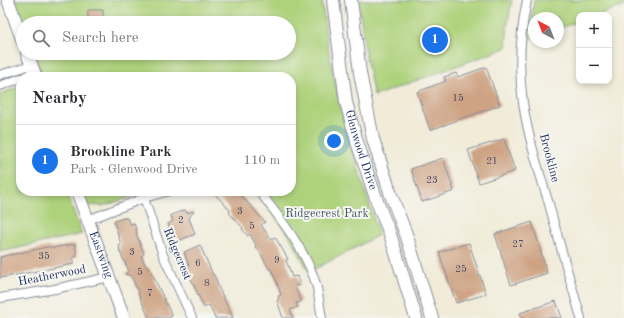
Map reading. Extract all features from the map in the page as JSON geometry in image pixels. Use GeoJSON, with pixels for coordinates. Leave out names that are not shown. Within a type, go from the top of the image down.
{"type":"FeatureCollection","features":[{"type":"Feature","properties":{"kind":"main road"},"geometry":{"type":"LineString","coordinates":[[8,0],[16,22]]}},
{"type":"Feature","properties":{"kind":"main road","name":"Glenwood Drive"},"geometry":{"type":"LineString","coordinates":[[333,0],[346,102],[357,142],[390,234],[416,318]]}},
{"type":"Feature","properties":{"kind":"main road","name":"Glenwood Drive"},"geometry":{"type":"LineString","coordinates":[[351,0],[362,81],[373,139],[391,195],[406,234],[432,318]]}},
{"type":"Feature","properties":{"kind":"main road"},"geometry":{"type":"LineString","coordinates":[[29,60],[32,72]]}},
{"type":"Feature","properties":{"kind":"main road","name":"Eastwing"},"geometry":{"type":"LineString","coordinates":[[79,196],[124,318]]}},
{"type":"Feature","properties":{"kind":"street","name":"Brookline"},"geometry":{"type":"LineString","coordinates":[[527,0],[522,22],[520,60],[523,103],[581,318]]}},
{"type":"Feature","properties":{"kind":"street"},"geometry":{"type":"LineString","coordinates":[[0,75],[16,74]]}},
{"type":"Feature","properties":{"kind":"street"},"geometry":{"type":"LineString","coordinates":[[0,86],[16,80]]}},
{"type":"Feature","properties":{"kind":"street"},"geometry":{"type":"LineString","coordinates":[[88,220],[151,196]]}},
{"type":"Feature","properties":{"kind":"street"},"geometry":{"type":"LineString","coordinates":[[263,196],[301,250],[308,263],[317,287],[322,318]]}},
{"type":"Feature","properties":{"kind":"street","name":"Ridgecrest"},"geometry":{"type":"LineString","coordinates":[[144,198],[163,255],[192,318]]}},
{"type":"Feature","properties":{"kind":"street","name":"Heatherwood"},"geometry":{"type":"LineString","coordinates":[[0,298],[55,289],[109,277]]}},
{"type":"Feature","properties":{"kind":"green space","name":"Ridgecrest Park"},"geometry":{"type":"Polygon","coordinates":[[[10,0],[322,0],[330,60],[344,119],[379,235],[309,272],[289,235],[259,196],[296,196],[296,72],[36,72],[32,60],[296,60],[296,16],[16,17],[10,0]]]}},
{"type":"Feature","properties":{"kind":"green space"},"geometry":{"type":"Polygon","coordinates":[[[358,0],[512,0],[508,21],[506,48],[374,96],[366,58],[358,0]]]}},
{"type":"Feature","properties":{"kind":"green space"},"geometry":{"type":"Polygon","coordinates":[[[534,0],[624,0],[624,6],[606,12],[576,12],[576,22],[564,27],[564,12],[532,12],[534,0]]]}},
{"type":"Feature","properties":{"kind":"green space"},"geometry":{"type":"Polygon","coordinates":[[[16,88],[16,196],[68,196],[82,234],[0,252],[0,94],[16,88]]]}},
{"type":"Feature","properties":{"kind":"green space"},"geometry":{"type":"Polygon","coordinates":[[[82,196],[135,196],[102,206],[85,205],[82,196]]]}},
{"type":"Feature","properties":{"kind":"building"},"geometry":{"type":"Polygon","coordinates":[[[88,10],[103,10],[103,16],[88,16],[88,10]]]}},
{"type":"Feature","properties":{"kind":"building"},"geometry":{"type":"Polygon","coordinates":[[[486,67],[500,105],[430,130],[417,92],[446,81],[444,77],[456,73],[458,77],[486,67]]]}},
{"type":"Feature","properties":{"kind":"building"},"geometry":{"type":"Polygon","coordinates":[[[504,139],[515,171],[479,183],[468,150],[504,139]]]}},
{"type":"Feature","properties":{"kind":"building"},"geometry":{"type":"Polygon","coordinates":[[[443,158],[454,191],[422,202],[411,169],[443,158]]]}},
{"type":"Feature","properties":{"kind":"building"},"geometry":{"type":"Polygon","coordinates":[[[217,196],[242,196],[265,222],[261,225],[271,239],[275,237],[288,259],[286,260],[292,277],[297,276],[300,285],[295,286],[301,302],[296,303],[298,307],[290,310],[293,318],[283,318],[277,300],[279,299],[278,296],[281,295],[271,269],[270,270],[258,249],[255,248],[256,245],[250,234],[248,236],[242,229],[243,228],[230,214],[229,209],[217,196]]]}},
{"type":"Feature","properties":{"kind":"building"},"geometry":{"type":"Polygon","coordinates":[[[185,210],[187,213],[194,211],[189,218],[195,234],[175,242],[168,224],[173,221],[171,215],[185,210]]]}},
{"type":"Feature","properties":{"kind":"building"},"geometry":{"type":"Polygon","coordinates":[[[127,218],[130,224],[134,223],[144,254],[141,256],[147,268],[149,267],[172,316],[168,318],[149,318],[131,276],[125,274],[129,271],[119,250],[119,246],[121,245],[114,221],[127,218]]]}},
{"type":"Feature","properties":{"kind":"building"},"geometry":{"type":"Polygon","coordinates":[[[532,222],[547,273],[511,285],[495,234],[532,222]]]}},
{"type":"Feature","properties":{"kind":"building"},"geometry":{"type":"Polygon","coordinates":[[[469,243],[486,294],[456,303],[439,252],[469,243]]]}},
{"type":"Feature","properties":{"kind":"building"},"geometry":{"type":"Polygon","coordinates":[[[75,244],[77,257],[73,257],[74,264],[0,278],[0,257],[47,247],[52,248],[75,244]]]}},
{"type":"Feature","properties":{"kind":"building"},"geometry":{"type":"Polygon","coordinates":[[[200,245],[233,318],[215,318],[209,305],[204,308],[186,267],[189,266],[184,252],[200,245]]]}},
{"type":"Feature","properties":{"kind":"building"},"geometry":{"type":"Polygon","coordinates":[[[556,301],[562,318],[522,318],[520,313],[556,301]]]}},
{"type":"Feature","properties":{"kind":"place","name":"Brookline Park"},"geometry":{"type":"Point","coordinates":[435,40]}}]}
